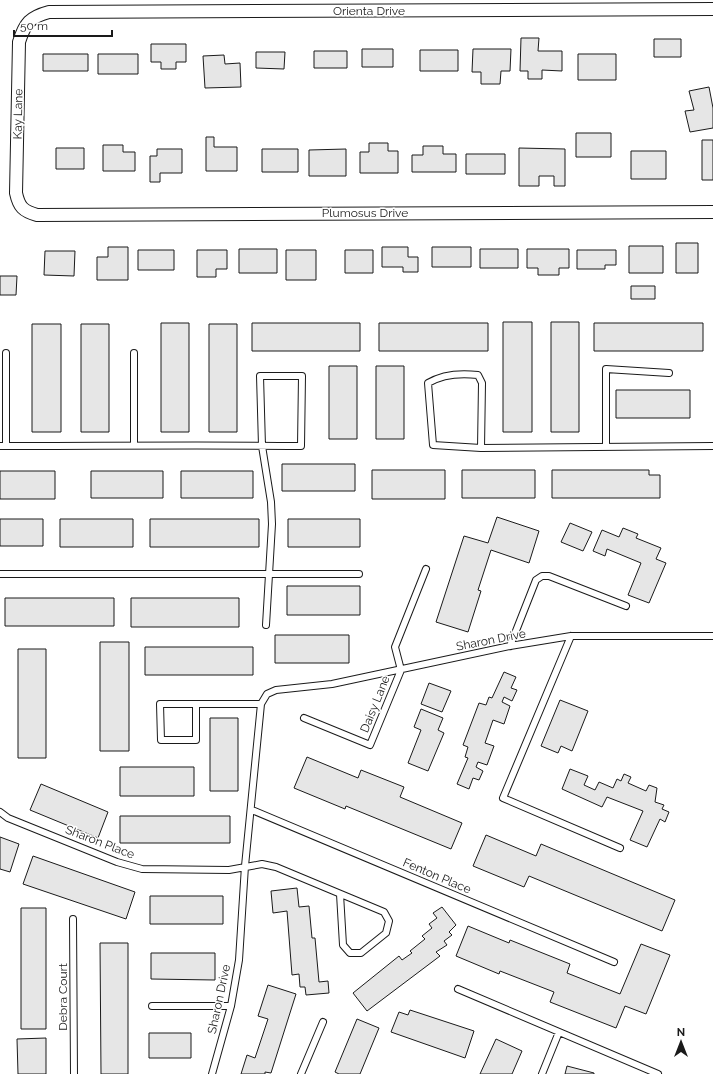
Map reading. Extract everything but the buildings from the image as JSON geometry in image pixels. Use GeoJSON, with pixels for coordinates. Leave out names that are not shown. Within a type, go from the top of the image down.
{"type":"FeatureCollection","features":[{"type":"Feature","properties":{"kind":"street","name":"Orienta Drive"},"geometry":{"type":"LineString","coordinates":[[28,22],[36,16],[49,12],[713,9]]}},
{"type":"Feature","properties":{"kind":"street","name":"Kay Lane"},"geometry":{"type":"LineString","coordinates":[[20,207],[16,193],[19,42],[22,32],[28,22]]}},
{"type":"Feature","properties":{"kind":"street","name":"Plumosus Drive"},"geometry":{"type":"LineString","coordinates":[[20,207],[27,212],[37,215],[713,212]]}},
{"type":"Feature","properties":{"kind":"lane"},"geometry":{"type":"LineString","coordinates":[[6,353],[3,446],[134,445],[262,446],[301,446],[302,376],[260,376],[262,446],[271,502],[272,524],[266,625]]}},
{"type":"Feature","properties":{"kind":"lane"},"geometry":{"type":"LineString","coordinates":[[134,353],[134,445]]}},
{"type":"Feature","properties":{"kind":"lane"},"geometry":{"type":"LineString","coordinates":[[606,446],[606,369],[669,373]]}},
{"type":"Feature","properties":{"kind":"lane"},"geometry":{"type":"LineString","coordinates":[[481,448],[482,383],[478,375],[465,374],[438,377],[428,383],[432,445],[481,448],[713,446]]}},
{"type":"Feature","properties":{"kind":"lane"},"geometry":{"type":"LineString","coordinates":[[401,670],[395,647],[426,569]]}},
{"type":"Feature","properties":{"kind":"lane"},"geometry":{"type":"LineString","coordinates":[[0,574],[359,574]]}},
{"type":"Feature","properties":{"kind":"lane"},"geometry":{"type":"LineString","coordinates":[[510,646],[536,580],[542,576],[549,576],[626,606]]}},
{"type":"Feature","properties":{"kind":"lane"},"geometry":{"type":"LineString","coordinates":[[571,636],[503,798],[620,848]]}},
{"type":"Feature","properties":{"kind":"lane","name":"Sharon Drive"},"geometry":{"type":"LineString","coordinates":[[261,704],[267,694],[276,690],[332,684],[510,646],[571,636],[713,636]]}},
{"type":"Feature","properties":{"kind":"lane","name":"Daisy Lane"},"geometry":{"type":"LineString","coordinates":[[304,718],[370,745],[401,670]]}},
{"type":"Feature","properties":{"kind":"lane"},"geometry":{"type":"LineString","coordinates":[[196,704],[196,740],[161,740],[160,704],[196,704],[261,704],[252,810],[245,866]]}},
{"type":"Feature","properties":{"kind":"lane","name":"Fenton Place"},"geometry":{"type":"LineString","coordinates":[[252,810],[614,962]]}},
{"type":"Feature","properties":{"kind":"lane","name":"Sharon Place"},"geometry":{"type":"LineString","coordinates":[[0,812],[8,818],[117,862],[142,869],[229,870],[262,864],[276,867],[384,912],[389,921],[386,933],[361,953],[350,953],[343,945],[340,894]]}},
{"type":"Feature","properties":{"kind":"lane","name":"Sharon Drive"},"geometry":{"type":"LineString","coordinates":[[212,1074],[231,1006],[239,960],[245,866]]}},
{"type":"Feature","properties":{"kind":"lane","name":"Debra Court"},"geometry":{"type":"LineString","coordinates":[[73,919],[74,1074]]}},
{"type":"Feature","properties":{"kind":"lane"},"geometry":{"type":"LineString","coordinates":[[458,989],[658,1074]]}},
{"type":"Feature","properties":{"kind":"lane"},"geometry":{"type":"LineString","coordinates":[[152,1006],[231,1006]]}},
{"type":"Feature","properties":{"kind":"lane"},"geometry":{"type":"LineString","coordinates":[[301,1074],[323,1022]]}},
{"type":"Feature","properties":{"kind":"lane"},"geometry":{"type":"LineString","coordinates":[[542,1074],[559,1032]]}}]}
